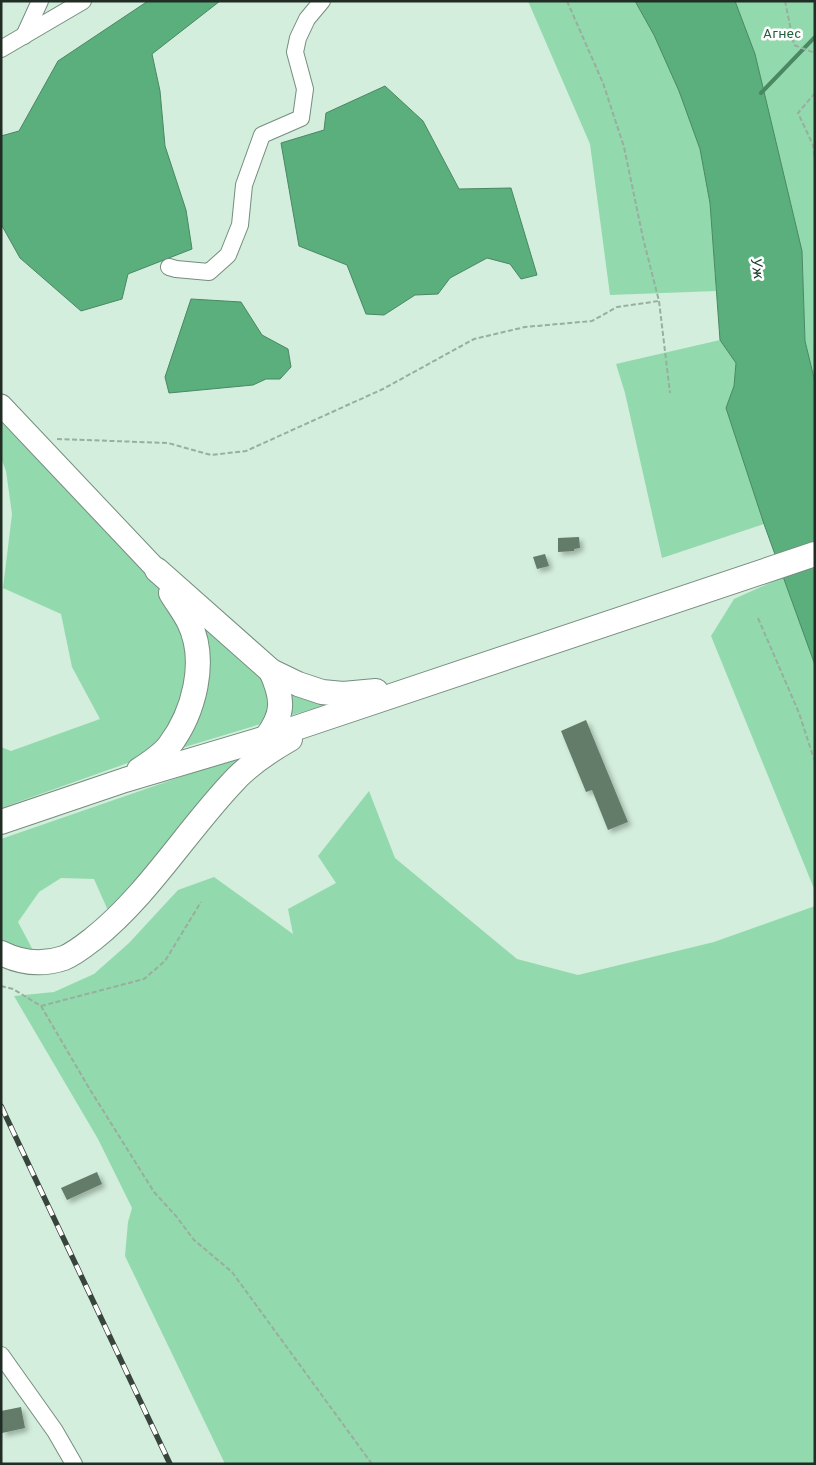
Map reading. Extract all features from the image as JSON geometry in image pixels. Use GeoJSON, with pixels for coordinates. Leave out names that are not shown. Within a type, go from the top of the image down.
{"type":"FeatureCollection","features":[{"type":"Feature","properties":{"kind":"highway"},"geometry":{"type":"LineString","coordinates":[[1,822],[125,780],[321,720],[815,554]]}},
{"type":"Feature","properties":{"kind":"highway"},"geometry":{"type":"LineString","coordinates":[[156,570],[271,671],[298,684],[322,692],[342,694],[418,687]]}},
{"type":"Feature","properties":{"kind":"highway"},"geometry":{"type":"LineString","coordinates":[[125,780],[158,757],[169,746],[190,706],[197,681],[196,646],[190,623],[156,570]]}},
{"type":"Feature","properties":{"kind":"highway"},"geometry":{"type":"LineString","coordinates":[[266,738],[276,726],[280,700],[278,686],[271,671]]}},
{"type":"Feature","properties":{"kind":"highway"},"geometry":{"type":"LineString","coordinates":[[1,952],[25,961],[44,963],[66,958],[84,945],[106,928],[133,901],[234,780],[256,761],[321,720]]}},
{"type":"Feature","properties":{"kind":"main road"},"geometry":{"type":"LineString","coordinates":[[1,405],[156,570]]}},
{"type":"Feature","properties":{"kind":"street"},"geometry":{"type":"LineString","coordinates":[[24,36],[40,1]]}},
{"type":"Feature","properties":{"kind":"street"},"geometry":{"type":"LineString","coordinates":[[1,49],[83,1]]}},
{"type":"Feature","properties":{"kind":"street"},"geometry":{"type":"LineString","coordinates":[[169,266],[176,269],[210,272],[228,255],[240,225],[244,185],[262,135],[301,118],[305,89],[295,52],[298,38],[307,18],[322,1]]}},
{"type":"Feature","properties":{"kind":"street"},"geometry":{"type":"LineString","coordinates":[[1,1355],[55,1431],[74,1464]]}},
{"type":"Feature","properties":{"kind":"path"},"geometry":{"type":"LineString","coordinates":[[567,1],[603,83],[624,147],[642,238],[659,301],[670,393]]}},
{"type":"Feature","properties":{"kind":"path"},"geometry":{"type":"LineString","coordinates":[[785,1],[794,45],[815,54]]}},
{"type":"Feature","properties":{"kind":"path"},"geometry":{"type":"LineString","coordinates":[[815,93],[798,113],[813,145],[815,162]]}},
{"type":"Feature","properties":{"kind":"path"},"geometry":{"type":"LineString","coordinates":[[32,438],[168,443],[212,455],[246,451],[383,389],[474,339],[525,327],[592,321],[616,307],[659,301]]}},
{"type":"Feature","properties":{"kind":"path"},"geometry":{"type":"LineString","coordinates":[[758,618],[799,713],[815,762]]}},
{"type":"Feature","properties":{"kind":"path"},"geometry":{"type":"LineString","coordinates":[[41,1006],[144,979],[165,961],[200,902]]}},
{"type":"Feature","properties":{"kind":"path"},"geometry":{"type":"LineString","coordinates":[[1,986],[13,989],[41,1006],[89,1088],[154,1192],[176,1216],[194,1240],[232,1272],[372,1464]]}},
{"type":"Feature","properties":{"kind":"green space"},"geometry":{"type":"Polygon","coordinates":[[[528,1],[635,1],[654,35],[679,91],[700,149],[710,203],[716,291],[610,295],[590,144],[528,1]]]}},
{"type":"Feature","properties":{"kind":"green space","name":"Агнес"},"geometry":{"type":"Polygon","coordinates":[[[735,1],[815,1],[815,382],[805,341],[802,251],[755,54],[735,1]]]}},
{"type":"Feature","properties":{"kind":"green space"},"geometry":{"type":"Polygon","coordinates":[[[720,340],[736,363],[734,386],[726,408],[764,524],[662,558],[625,393],[616,364],[720,340]]]}},
{"type":"Feature","properties":{"kind":"green space"},"geometry":{"type":"Polygon","coordinates":[[[1,422],[153,579],[177,611],[191,664],[175,726],[142,758],[1,808],[1,747],[11,751],[100,719],[72,667],[61,614],[3,588],[12,514],[6,471],[1,458],[1,422]]]}},
{"type":"Feature","properties":{"kind":"green space"},"geometry":{"type":"Polygon","coordinates":[[[783,577],[815,665],[815,891],[711,636],[734,599],[783,577]]]}},
{"type":"Feature","properties":{"kind":"green space"},"geometry":{"type":"Polygon","coordinates":[[[193,618],[259,671],[271,704],[264,723],[175,750],[180,742],[193,618]]]}},
{"type":"Feature","properties":{"kind":"green space"},"geometry":{"type":"Polygon","coordinates":[[[297,688],[342,700],[282,718],[286,698],[297,688]]]}},
{"type":"Feature","properties":{"kind":"green space"},"geometry":{"type":"Polygon","coordinates":[[[244,755],[110,915],[94,879],[61,878],[39,892],[18,922],[35,954],[1,944],[1,839],[244,755]]]}},
{"type":"Feature","properties":{"kind":"green space"},"geometry":{"type":"Polygon","coordinates":[[[369,791],[395,858],[517,959],[578,975],[714,942],[815,906],[815,1464],[225,1464],[125,1256],[128,1222],[132,1208],[98,1139],[14,996],[54,992],[94,974],[129,943],[178,890],[214,877],[293,934],[288,909],[336,883],[318,856],[369,791]]]}},
{"type":"Feature","properties":{"kind":"water"},"geometry":{"type":"Polygon","coordinates":[[[148,1],[220,1],[152,54],[160,91],[165,146],[186,210],[192,249],[128,274],[122,299],[81,311],[20,258],[1,224],[1,136],[19,131],[58,61],[148,1]]]}},
{"type":"Feature","properties":{"kind":"water","name":"Уж"},"geometry":{"type":"Polygon","coordinates":[[[635,1],[735,1],[755,54],[802,251],[805,341],[815,382],[815,665],[764,524],[726,408],[734,386],[736,363],[720,340],[710,203],[700,149],[679,91],[654,35],[635,1]]]}},
{"type":"Feature","properties":{"kind":"water"},"geometry":{"type":"Polygon","coordinates":[[[385,86],[423,121],[459,189],[511,188],[537,275],[521,279],[510,264],[487,258],[450,278],[438,294],[415,295],[384,315],[366,314],[347,265],[299,246],[281,143],[324,130],[326,113],[385,86]]]}},
{"type":"Feature","properties":{"kind":"water"},"geometry":{"type":"Polygon","coordinates":[[[191,299],[241,302],[262,335],[288,349],[291,367],[280,379],[266,379],[253,385],[169,393],[165,377],[191,299]]]}},
{"type":"Feature","properties":{"kind":"building"},"geometry":{"type":"Polygon","coordinates":[[[579,537],[580,548],[574,549],[574,551],[558,552],[558,538],[579,537]]]}},
{"type":"Feature","properties":{"kind":"building"},"geometry":{"type":"Polygon","coordinates":[[[545,554],[549,566],[537,569],[533,557],[545,554]]]}},
{"type":"Feature","properties":{"kind":"building"},"geometry":{"type":"Polygon","coordinates":[[[586,720],[628,822],[608,830],[592,790],[586,792],[561,731],[586,720]]]}},
{"type":"Feature","properties":{"kind":"building"},"geometry":{"type":"Polygon","coordinates":[[[97,1172],[102,1184],[67,1200],[61,1188],[97,1172]]]}},
{"type":"Feature","properties":{"kind":"building"},"geometry":{"type":"Polygon","coordinates":[[[21,1407],[25,1428],[2,1433],[1,1411],[21,1407]]]}},
{"type":"Feature","properties":{"kind":"waterway"},"geometry":{"type":"LineString","coordinates":[[761,93],[815,37]]}},
{"type":"Feature","properties":{"kind":"railway"},"geometry":{"type":"LineString","coordinates":[[1,1106],[170,1464]]}}]}
